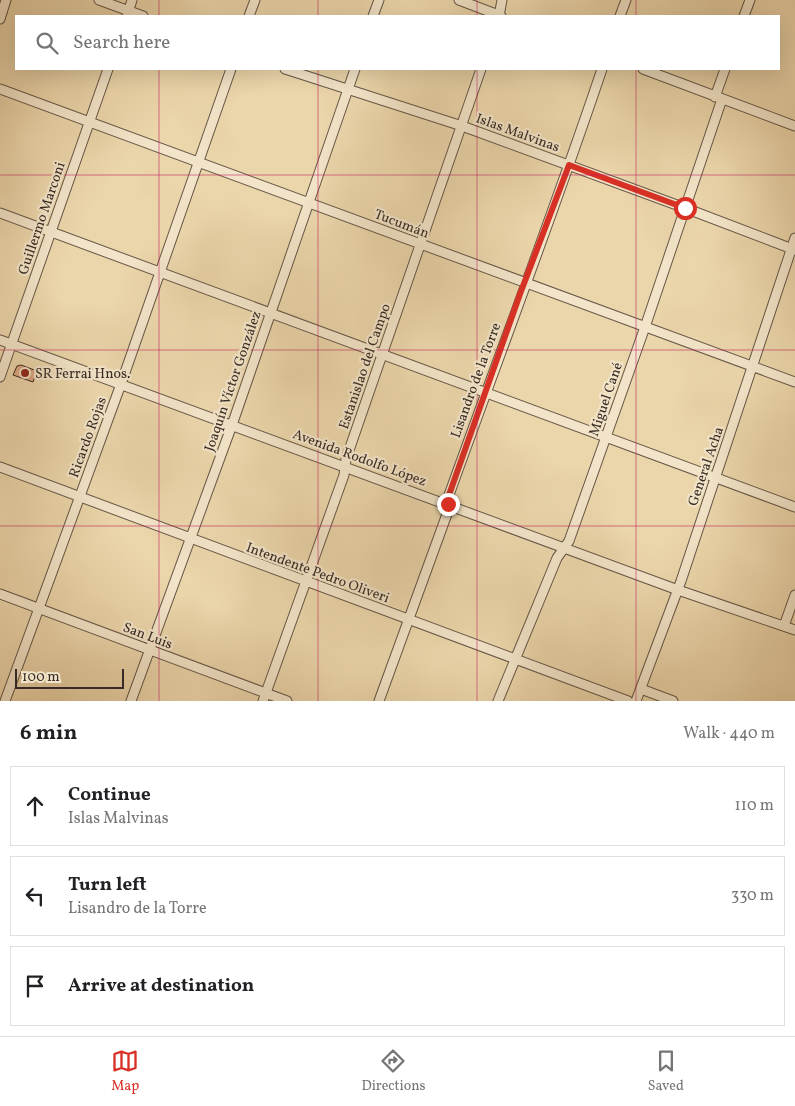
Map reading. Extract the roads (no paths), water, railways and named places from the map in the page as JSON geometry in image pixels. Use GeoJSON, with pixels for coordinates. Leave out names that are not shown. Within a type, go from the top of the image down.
{"type":"FeatureCollection","features":[{"type":"Feature","properties":{"kind":"street"},"geometry":{"type":"LineString","coordinates":[[0,19],[6,0]]}},
{"type":"Feature","properties":{"kind":"street"},"geometry":{"type":"LineString","coordinates":[[99,0],[128,14],[132,0]]}},
{"type":"Feature","properties":{"kind":"street"},"geometry":{"type":"LineString","coordinates":[[249,15],[254,0]]}},
{"type":"Feature","properties":{"kind":"street"},"geometry":{"type":"LineString","coordinates":[[373,15],[379,0]]}},
{"type":"Feature","properties":{"kind":"street"},"geometry":{"type":"LineString","coordinates":[[458,0],[496,15]]}},
{"type":"Feature","properties":{"kind":"street"},"geometry":{"type":"LineString","coordinates":[[499,15],[502,0]]}},
{"type":"Feature","properties":{"kind":"street"},"geometry":{"type":"LineString","coordinates":[[620,15],[626,0]]}},
{"type":"Feature","properties":{"kind":"street"},"geometry":{"type":"LineString","coordinates":[[744,15],[750,0]]}},
{"type":"Feature","properties":{"kind":"street","name":"Guillermo Marconi"},"geometry":{"type":"LineString","coordinates":[[0,377],[108,70]]}},
{"type":"Feature","properties":{"kind":"street","name":"Ricardo Rojas"},"geometry":{"type":"LineString","coordinates":[[5,701],[121,384],[231,70]]}},
{"type":"Feature","properties":{"kind":"street","name":"Islas Malvinas"},"geometry":{"type":"LineString","coordinates":[[287,70],[462,126],[793,250]]}},
{"type":"Feature","properties":{"kind":"street","name":"Joaquín Víctor González"},"geometry":{"type":"LineString","coordinates":[[131,701],[232,425],[355,70]]}},
{"type":"Feature","properties":{"kind":"street","name":"Estanislao del Campo"},"geometry":{"type":"LineString","coordinates":[[265,697],[482,70]]}},
{"type":"Feature","properties":{"kind":"street","name":"Lisandro de la Torre"},"geometry":{"type":"LineString","coordinates":[[379,701],[447,514],[449,495],[602,70]]}},
{"type":"Feature","properties":{"kind":"street"},"geometry":{"type":"LineString","coordinates":[[646,70],[795,126]]}},
{"type":"Feature","properties":{"kind":"street","name":"Miguel Cané"},"geometry":{"type":"LineString","coordinates":[[498,701],[557,558],[565,547],[606,438],[685,208],[725,70]]}},
{"type":"Feature","properties":{"kind":"street","name":"Tucumán"},"geometry":{"type":"LineString","coordinates":[[0,89],[795,382]]}},
{"type":"Feature","properties":{"kind":"street"},"geometry":{"type":"LineString","coordinates":[[0,213],[606,438],[716,476],[795,508]]}},
{"type":"Feature","properties":{"kind":"street","name":"General Acha"},"geometry":{"type":"LineString","coordinates":[[636,701],[678,590],[793,250],[795,238]]}},
{"type":"Feature","properties":{"kind":"street","name":"Avenida Rodolfo López"},"geometry":{"type":"LineString","coordinates":[[0,340],[678,590],[795,630]]}},
{"type":"Feature","properties":{"kind":"street","name":"Intendente Pedro Oliveri"},"geometry":{"type":"LineString","coordinates":[[0,467],[191,540],[515,657],[628,701]]}},
{"type":"Feature","properties":{"kind":"street","name":"San Luis"},"geometry":{"type":"LineString","coordinates":[[0,594],[265,697],[287,701]]}},
{"type":"Feature","properties":{"kind":"street"},"geometry":{"type":"LineString","coordinates":[[784,626],[795,594]]}},
{"type":"Feature","properties":{"kind":"street"},"geometry":{"type":"LineString","coordinates":[[641,689],[673,701]]}},
{"type":"Feature","properties":{"kind":"place","name":"SR Ferrai Hnos."},"geometry":{"type":"Point","coordinates":[25,373]}}]}
